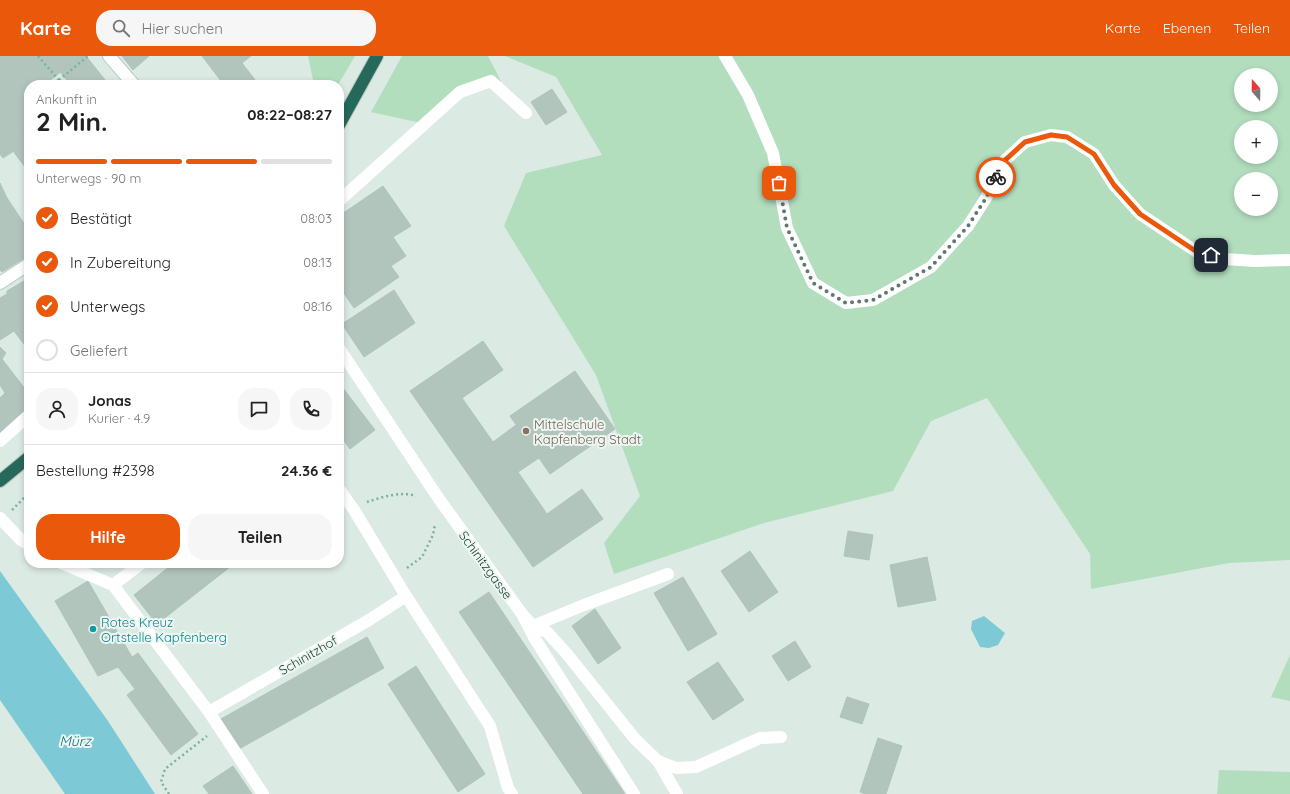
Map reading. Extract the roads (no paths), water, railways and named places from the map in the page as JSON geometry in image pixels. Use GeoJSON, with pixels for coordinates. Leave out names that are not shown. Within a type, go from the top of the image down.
{"type":"FeatureCollection","features":[{"type":"Feature","properties":{"kind":"highway"},"geometry":{"type":"LineString","coordinates":[[344,116],[377,56]]}},
{"type":"Feature","properties":{"kind":"highway"},"geometry":{"type":"LineString","coordinates":[[1,480],[24,461]]}},
{"type":"Feature","properties":{"kind":"street"},"geometry":{"type":"LineString","coordinates":[[109,56],[130,80]]}},
{"type":"Feature","properties":{"kind":"street"},"geometry":{"type":"LineString","coordinates":[[725,56],[748,95],[773,153],[787,228],[813,283],[846,303],[873,300],[931,267],[968,226],[986,198],[1003,162],[1025,142],[1051,135],[1067,137],[1094,154],[1114,185],[1140,214],[1197,252],[1225,259],[1255,261],[1290,260]]}},
{"type":"Feature","properties":{"kind":"street"},"geometry":{"type":"LineString","coordinates":[[344,196],[460,92],[491,81],[526,113]]}},
{"type":"Feature","properties":{"kind":"street"},"geometry":{"type":"LineString","coordinates":[[0,282],[24,267]]}},
{"type":"Feature","properties":{"kind":"street","name":"Schinitzgasse"},"geometry":{"type":"LineString","coordinates":[[344,356],[439,499],[522,614],[533,626],[547,632],[567,654],[635,739],[658,761],[677,794]]}},
{"type":"Feature","properties":{"kind":"street"},"geometry":{"type":"LineString","coordinates":[[0,441],[24,419]]}},
{"type":"Feature","properties":{"kind":"street"},"geometry":{"type":"LineString","coordinates":[[344,496],[406,596],[490,726],[506,792]]}},
{"type":"Feature","properties":{"kind":"street"},"geometry":{"type":"LineString","coordinates":[[1,519],[24,542]]}},
{"type":"Feature","properties":{"kind":"street"},"geometry":{"type":"LineString","coordinates":[[72,568],[113,585],[208,712],[263,794]]}},
{"type":"Feature","properties":{"kind":"street"},"geometry":{"type":"LineString","coordinates":[[113,585],[135,568]]}},
{"type":"Feature","properties":{"kind":"street"},"geometry":{"type":"LineString","coordinates":[[533,626],[584,605],[668,574]]}},
{"type":"Feature","properties":{"kind":"street","name":"Schinitzhof"},"geometry":{"type":"LineString","coordinates":[[208,712],[369,620],[406,596]]}},
{"type":"Feature","properties":{"kind":"street"},"geometry":{"type":"LineString","coordinates":[[522,614],[535,639],[634,794]]}},
{"type":"Feature","properties":{"kind":"street","name":"Schinitzgasse"},"geometry":{"type":"LineString","coordinates":[[658,761],[676,768],[696,767],[760,738],[781,737]]}},
{"type":"Feature","properties":{"kind":"water","name":"Mürz"},"geometry":{"type":"Polygon","coordinates":[[[0,571],[108,721],[155,794],[65,794],[0,700],[0,571]]]}},
{"type":"Feature","properties":{"kind":"water"},"geometry":{"type":"Polygon","coordinates":[[[984,616],[1005,633],[998,645],[989,648],[980,647],[971,629],[972,621],[984,616]]]}},
{"type":"Feature","properties":{"kind":"place","name":"Mittelschule Kapfenberg Stadt"},"geometry":{"type":"Point","coordinates":[526,431]}},
{"type":"Feature","properties":{"kind":"place","name":"Rotes Kreuz Ortstelle Kapfenberg"},"geometry":{"type":"Point","coordinates":[93,629]}}]}
